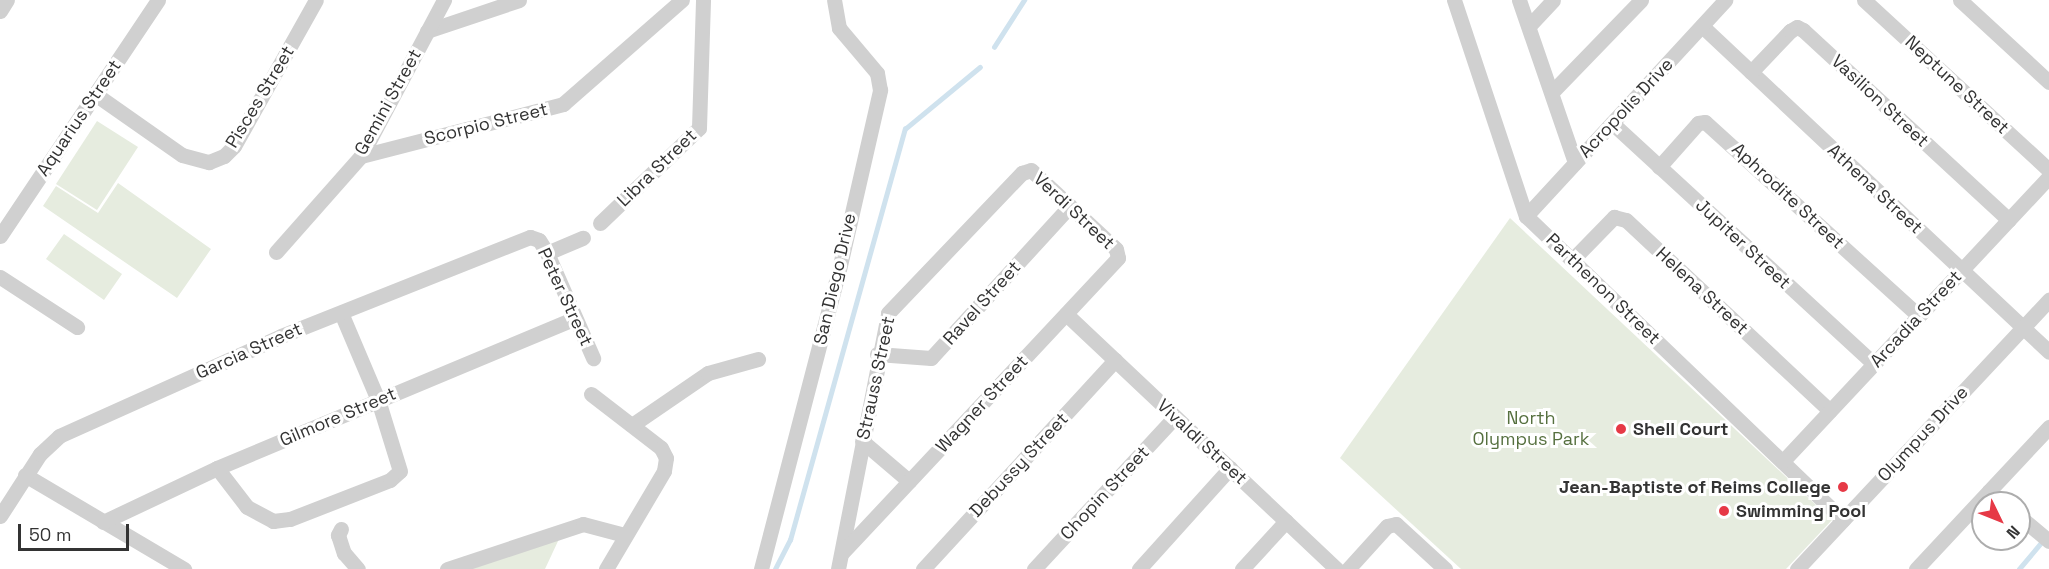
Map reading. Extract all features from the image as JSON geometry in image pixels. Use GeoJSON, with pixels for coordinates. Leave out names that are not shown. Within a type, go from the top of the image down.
{"type":"FeatureCollection","features":[{"type":"Feature","properties":{"kind":"street"},"geometry":{"type":"LineString","coordinates":[[0,11],[7,0]]}},
{"type":"Feature","properties":{"kind":"street","name":"Aquarius Street"},"geometry":{"type":"LineString","coordinates":[[0,236],[158,0]]}},
{"type":"Feature","properties":{"kind":"street","name":"Pisces Street"},"geometry":{"type":"LineString","coordinates":[[95,94],[182,155],[209,162],[224,156],[234,146],[316,0]]}},
{"type":"Feature","properties":{"kind":"street","name":"Gemini Street"},"geometry":{"type":"LineString","coordinates":[[276,252],[361,156],[444,0]]}},
{"type":"Feature","properties":{"kind":"street"},"geometry":{"type":"LineString","coordinates":[[427,31],[519,0]]}},
{"type":"Feature","properties":{"kind":"street","name":"Scorpio Street"},"geometry":{"type":"LineString","coordinates":[[361,156],[562,104],[682,0]]}},
{"type":"Feature","properties":{"kind":"street","name":"Libra Street"},"geometry":{"type":"LineString","coordinates":[[600,223],[699,128],[703,0]]}},
{"type":"Feature","properties":{"kind":"street","name":"San Diego Drive"},"geometry":{"type":"LineString","coordinates":[[761,569],[826,321],[880,90],[877,73],[838,28],[834,0]]}},
{"type":"Feature","properties":{"kind":"street","name":"Parthenon Street"},"geometry":{"type":"LineString","coordinates":[[1454,0],[1526,216],[1844,520]]}},
{"type":"Feature","properties":{"kind":"street"},"geometry":{"type":"LineString","coordinates":[[1520,0],[1575,163]]}},
{"type":"Feature","properties":{"kind":"street"},"geometry":{"type":"LineString","coordinates":[[1529,26],[1553,0]]}},
{"type":"Feature","properties":{"kind":"street"},"geometry":{"type":"LineString","coordinates":[[1552,92],[1641,0]]}},
{"type":"Feature","properties":{"kind":"street","name":"Acropolis Drive"},"geometry":{"type":"LineString","coordinates":[[1526,216],[1725,0]]}},
{"type":"Feature","properties":{"kind":"street","name":"Neptune Street"},"geometry":{"type":"LineString","coordinates":[[1864,0],[2049,170]]}},
{"type":"Feature","properties":{"kind":"street"},"geometry":{"type":"LineString","coordinates":[[1960,0],[2049,82]]}},
{"type":"Feature","properties":{"kind":"street","name":"Athena Street"},"geometry":{"type":"LineString","coordinates":[[1702,26],[2049,352]]}},
{"type":"Feature","properties":{"kind":"street","name":"Vasilion Street"},"geometry":{"type":"LineString","coordinates":[[1751,72],[1790,31],[1797,27],[1803,30],[2009,220]]}},
{"type":"Feature","properties":{"kind":"street","name":"Aphrodite Street"},"geometry":{"type":"LineString","coordinates":[[1659,167],[1698,123],[1705,122],[1919,316]]}},
{"type":"Feature","properties":{"kind":"street","name":"Jupiter Street"},"geometry":{"type":"LineString","coordinates":[[1612,123],[1874,364]]}},
{"type":"Feature","properties":{"kind":"street","name":"Verdi Street"},"geometry":{"type":"LineString","coordinates":[[1028,170],[1070,206],[1119,255]]}},
{"type":"Feature","properties":{"kind":"street","name":"Strauss Street"},"geometry":{"type":"LineString","coordinates":[[838,569],[884,320],[897,300],[1028,170]]}},
{"type":"Feature","properties":{"kind":"street","name":"Arcadia Street"},"geometry":{"type":"LineString","coordinates":[[1783,461],[2049,177]]}},
{"type":"Feature","properties":{"kind":"street","name":"Ravel Street"},"geometry":{"type":"LineString","coordinates":[[877,354],[931,358],[1070,206]]}},
{"type":"Feature","properties":{"kind":"street","name":"Helena Street"},"geometry":{"type":"LineString","coordinates":[[1573,259],[1614,217],[1626,220],[1830,411]]}},
{"type":"Feature","properties":{"kind":"street","name":"Peter Street"},"geometry":{"type":"LineString","coordinates":[[534,238],[547,254],[593,358]]}},
{"type":"Feature","properties":{"kind":"street","name":"Garcia Street"},"geometry":{"type":"LineString","coordinates":[[0,516],[25,475],[59,436],[407,283],[534,238]]}},
{"type":"Feature","properties":{"kind":"street"},"geometry":{"type":"LineString","coordinates":[[547,254],[583,238]]}},
{"type":"Feature","properties":{"kind":"street","name":"Wagner Street"},"geometry":{"type":"LineString","coordinates":[[842,553],[1119,255]]}},
{"type":"Feature","properties":{"kind":"street"},"geometry":{"type":"LineString","coordinates":[[0,277],[77,327]]}},
{"type":"Feature","properties":{"kind":"street","name":"Olympus Drive"},"geometry":{"type":"LineString","coordinates":[[1797,569],[2049,300]]}},
{"type":"Feature","properties":{"kind":"street"},"geometry":{"type":"LineString","coordinates":[[217,468],[247,507],[273,521],[290,519],[390,480],[400,471],[401,464],[378,400],[341,313]]}},
{"type":"Feature","properties":{"kind":"street","name":"Vivaldi Street"},"geometry":{"type":"LineString","coordinates":[[1066,314],[1337,569]]}},
{"type":"Feature","properties":{"kind":"street","name":"Gilmore Street"},"geometry":{"type":"LineString","coordinates":[[103,522],[217,468],[575,318]]}},
{"type":"Feature","properties":{"kind":"street"},"geometry":{"type":"LineString","coordinates":[[632,425],[708,373],[758,360]]}},
{"type":"Feature","properties":{"kind":"street","name":"Debussy Street"},"geometry":{"type":"LineString","coordinates":[[924,569],[1115,360]]}},
{"type":"Feature","properties":{"kind":"street"},"geometry":{"type":"LineString","coordinates":[[591,394],[661,448],[666,458],[664,471],[606,569]]}},
{"type":"Feature","properties":{"kind":"street","name":"Chopin Street"},"geometry":{"type":"LineString","coordinates":[[1034,569],[1175,417]]}},
{"type":"Feature","properties":{"kind":"street"},"geometry":{"type":"LineString","coordinates":[[1989,491],[2049,427]]}},
{"type":"Feature","properties":{"kind":"street"},"geometry":{"type":"LineString","coordinates":[[862,441],[909,481]]}},
{"type":"Feature","properties":{"kind":"street"},"geometry":{"type":"LineString","coordinates":[[1139,569],[1230,468]]}},
{"type":"Feature","properties":{"kind":"street"},"geometry":{"type":"LineString","coordinates":[[25,475],[184,569]]}},
{"type":"Feature","properties":{"kind":"street"},"geometry":{"type":"LineString","coordinates":[[1916,569],[1971,510]]}},
{"type":"Feature","properties":{"kind":"street"},"geometry":{"type":"LineString","coordinates":[[1242,569],[1286,521]]}},
{"type":"Feature","properties":{"kind":"street"},"geometry":{"type":"LineString","coordinates":[[447,569],[583,524],[626,535]]}},
{"type":"Feature","properties":{"kind":"street"},"geometry":{"type":"LineString","coordinates":[[1347,569],[1392,524],[1445,569]]}},
{"type":"Feature","properties":{"kind":"street"},"geometry":{"type":"LineString","coordinates":[[2031,526],[2049,540]]}},
{"type":"Feature","properties":{"kind":"street"},"geometry":{"type":"LineString","coordinates":[[341,529],[338,536],[344,553],[358,569]]}},
{"type":"Feature","properties":{"kind":"green space"},"geometry":{"type":"Polygon","coordinates":[[[97,121],[138,147],[97,210],[56,184],[97,121]]]}},
{"type":"Feature","properties":{"kind":"green space"},"geometry":{"type":"Polygon","coordinates":[[[118,183],[211,249],[177,298],[43,206],[56,186],[98,213],[118,183]]]}},
{"type":"Feature","properties":{"kind":"green space","name":"North Olympus Park"},"geometry":{"type":"Polygon","coordinates":[[[1510,218],[1832,520],[1786,569],[1461,569],[1340,458],[1510,218]]]}},
{"type":"Feature","properties":{"kind":"green space"},"geometry":{"type":"Polygon","coordinates":[[[64,234],[122,274],[104,300],[46,259],[64,234]]]}},
{"type":"Feature","properties":{"kind":"green space"},"geometry":{"type":"Polygon","coordinates":[[[559,539],[545,569],[459,569],[559,539]]]}},
{"type":"Feature","properties":{"kind":"waterway"},"geometry":{"type":"LineString","coordinates":[[994,47],[1024,0]]}},
{"type":"Feature","properties":{"kind":"waterway"},"geometry":{"type":"LineString","coordinates":[[775,569],[790,540],[905,129],[980,67]]}},
{"type":"Feature","properties":{"kind":"waterway"},"geometry":{"type":"LineString","coordinates":[[2019,569],[2043,540]]}},
{"type":"Feature","properties":{"kind":"place","name":"Shell Court"},"geometry":{"type":"Point","coordinates":[1621,429]}},
{"type":"Feature","properties":{"kind":"place","name":"Jean-Baptiste of Reims College"},"geometry":{"type":"Point","coordinates":[1843,487]}},
{"type":"Feature","properties":{"kind":"place","name":"Swimming Pool"},"geometry":{"type":"Point","coordinates":[1724,511]}}]}
